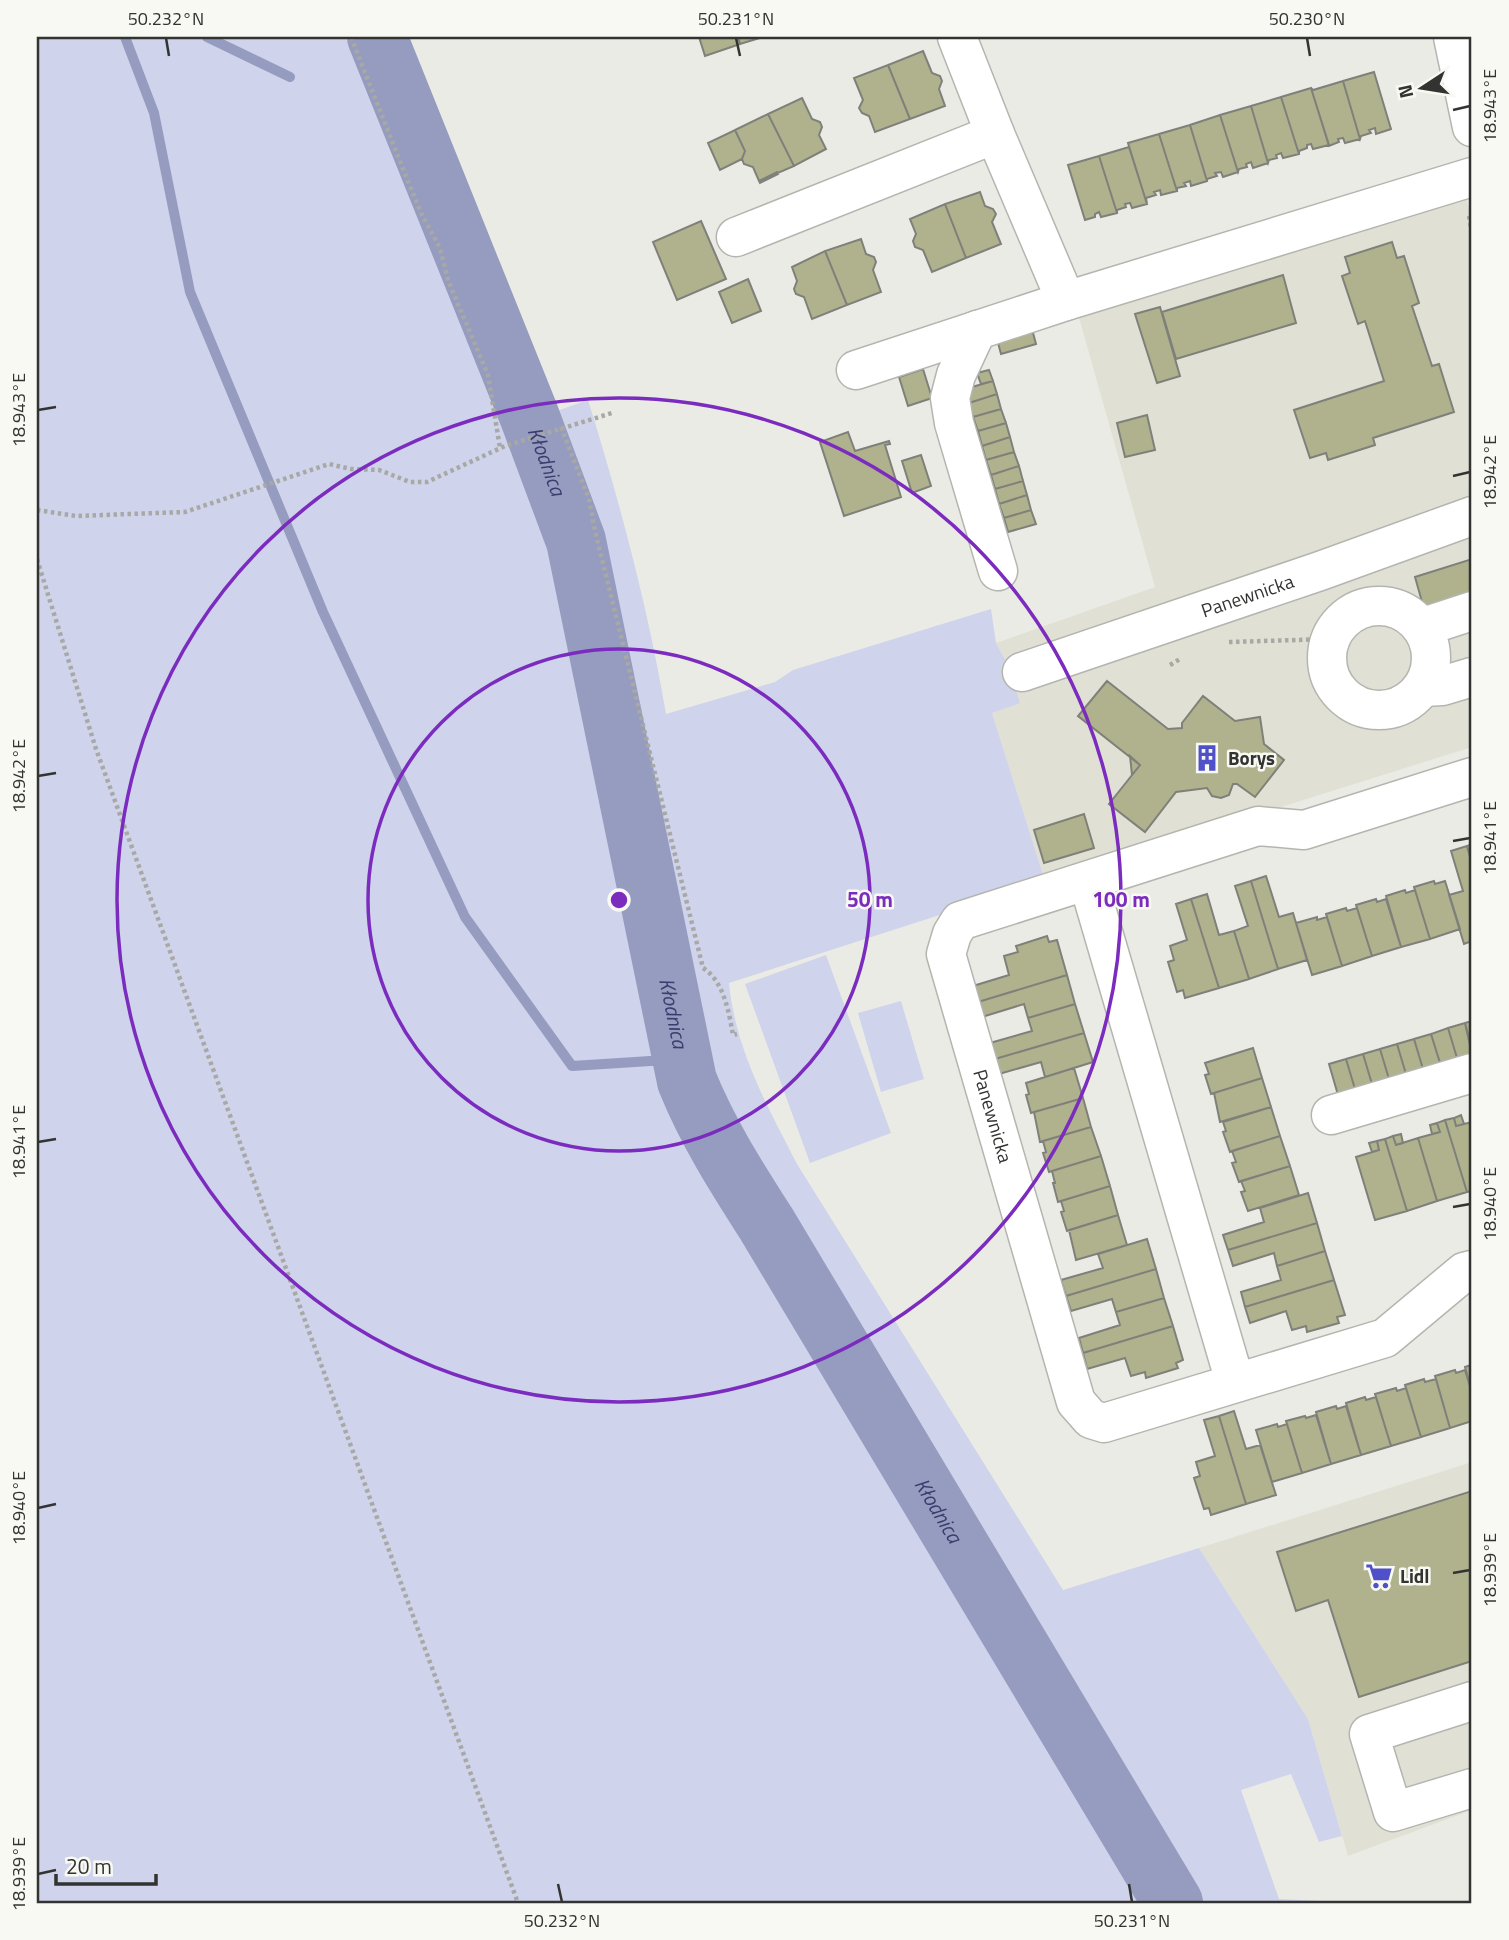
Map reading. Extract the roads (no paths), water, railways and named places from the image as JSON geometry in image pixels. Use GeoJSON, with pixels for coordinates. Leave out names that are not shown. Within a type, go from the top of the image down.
{"type":"FeatureCollection","features":[{"type":"Feature","properties":{"kind":"street"},"geometry":{"type":"LineString","coordinates":[[957,37],[1066,301]]}},
{"type":"Feature","properties":{"kind":"street"},"geometry":{"type":"LineString","coordinates":[[1452,37],[1472,127]]}},
{"type":"Feature","properties":{"kind":"street"},"geometry":{"type":"LineString","coordinates":[[736,237],[995,134]]}},
{"type":"Feature","properties":{"kind":"street"},"geometry":{"type":"LineString","coordinates":[[856,370],[1066,301],[1472,177]]}},
{"type":"Feature","properties":{"kind":"street"},"geometry":{"type":"LineString","coordinates":[[977,330],[956,375],[950,398],[954,423],[998,571]]}},
{"type":"Feature","properties":{"kind":"street","name":"Panewnicka"},"geometry":{"type":"LineString","coordinates":[[1022,672],[1320,571],[1472,516]]}},
{"type":"Feature","properties":{"kind":"street"},"geometry":{"type":"LineString","coordinates":[[1320,571],[1336,629]]}},
{"type":"Feature","properties":{"kind":"street"},"geometry":{"type":"LineString","coordinates":[[1376,605],[1407,613],[1423,627],[1431,646],[1432,669],[1424,687],[1410,701],[1389,710],[1368,710],[1350,702],[1337,689],[1328,669],[1326,655],[1336,629],[1367,607],[1376,605]]}},
{"type":"Feature","properties":{"kind":"street"},"geometry":{"type":"LineString","coordinates":[[1423,627],[1472,611]]}},
{"type":"Feature","properties":{"kind":"street"},"geometry":{"type":"LineString","coordinates":[[1424,687],[1442,687],[1472,677]]}},
{"type":"Feature","properties":{"kind":"street","name":"Panewnicka"},"geometry":{"type":"LineString","coordinates":[[1472,777],[1304,830],[1258,826],[960,921],[952,934],[946,954],[1076,1402],[1091,1419],[1104,1423],[1385,1338],[1464,1272],[1472,1270]]}},
{"type":"Feature","properties":{"kind":"street"},"geometry":{"type":"LineString","coordinates":[[1088,881],[1235,1382]]}},
{"type":"Feature","properties":{"kind":"street"},"geometry":{"type":"LineString","coordinates":[[1331,1115],[1472,1073]]}},
{"type":"Feature","properties":{"kind":"street"},"geometry":{"type":"LineString","coordinates":[[1472,1701],[1369,1734],[1393,1812],[1472,1788]]}},
{"type":"Feature","properties":{"kind":"waterway"},"geometry":{"type":"LineString","coordinates":[[125,37],[154,113],[190,292],[323,612],[465,917],[572,1066],[682,1059]]}},
{"type":"Feature","properties":{"kind":"waterway"},"geometry":{"type":"LineString","coordinates":[[207,37],[290,77]]}},
{"type":"Feature","properties":{"kind":"waterway","name":"Kłodnica"},"geometry":{"type":"LineString","coordinates":[[377,37],[529,415],[576,541],[687,1081],[704,1119],[734,1172],[1173,1903]]}},
{"type":"Feature","properties":{"kind":"place","name":"Borys"},"geometry":{"type":"Point","coordinates":[1207,758]}},
{"type":"Feature","properties":{"kind":"place","name":"Lidl"},"geometry":{"type":"Point","coordinates":[1379,1576]}}]}
